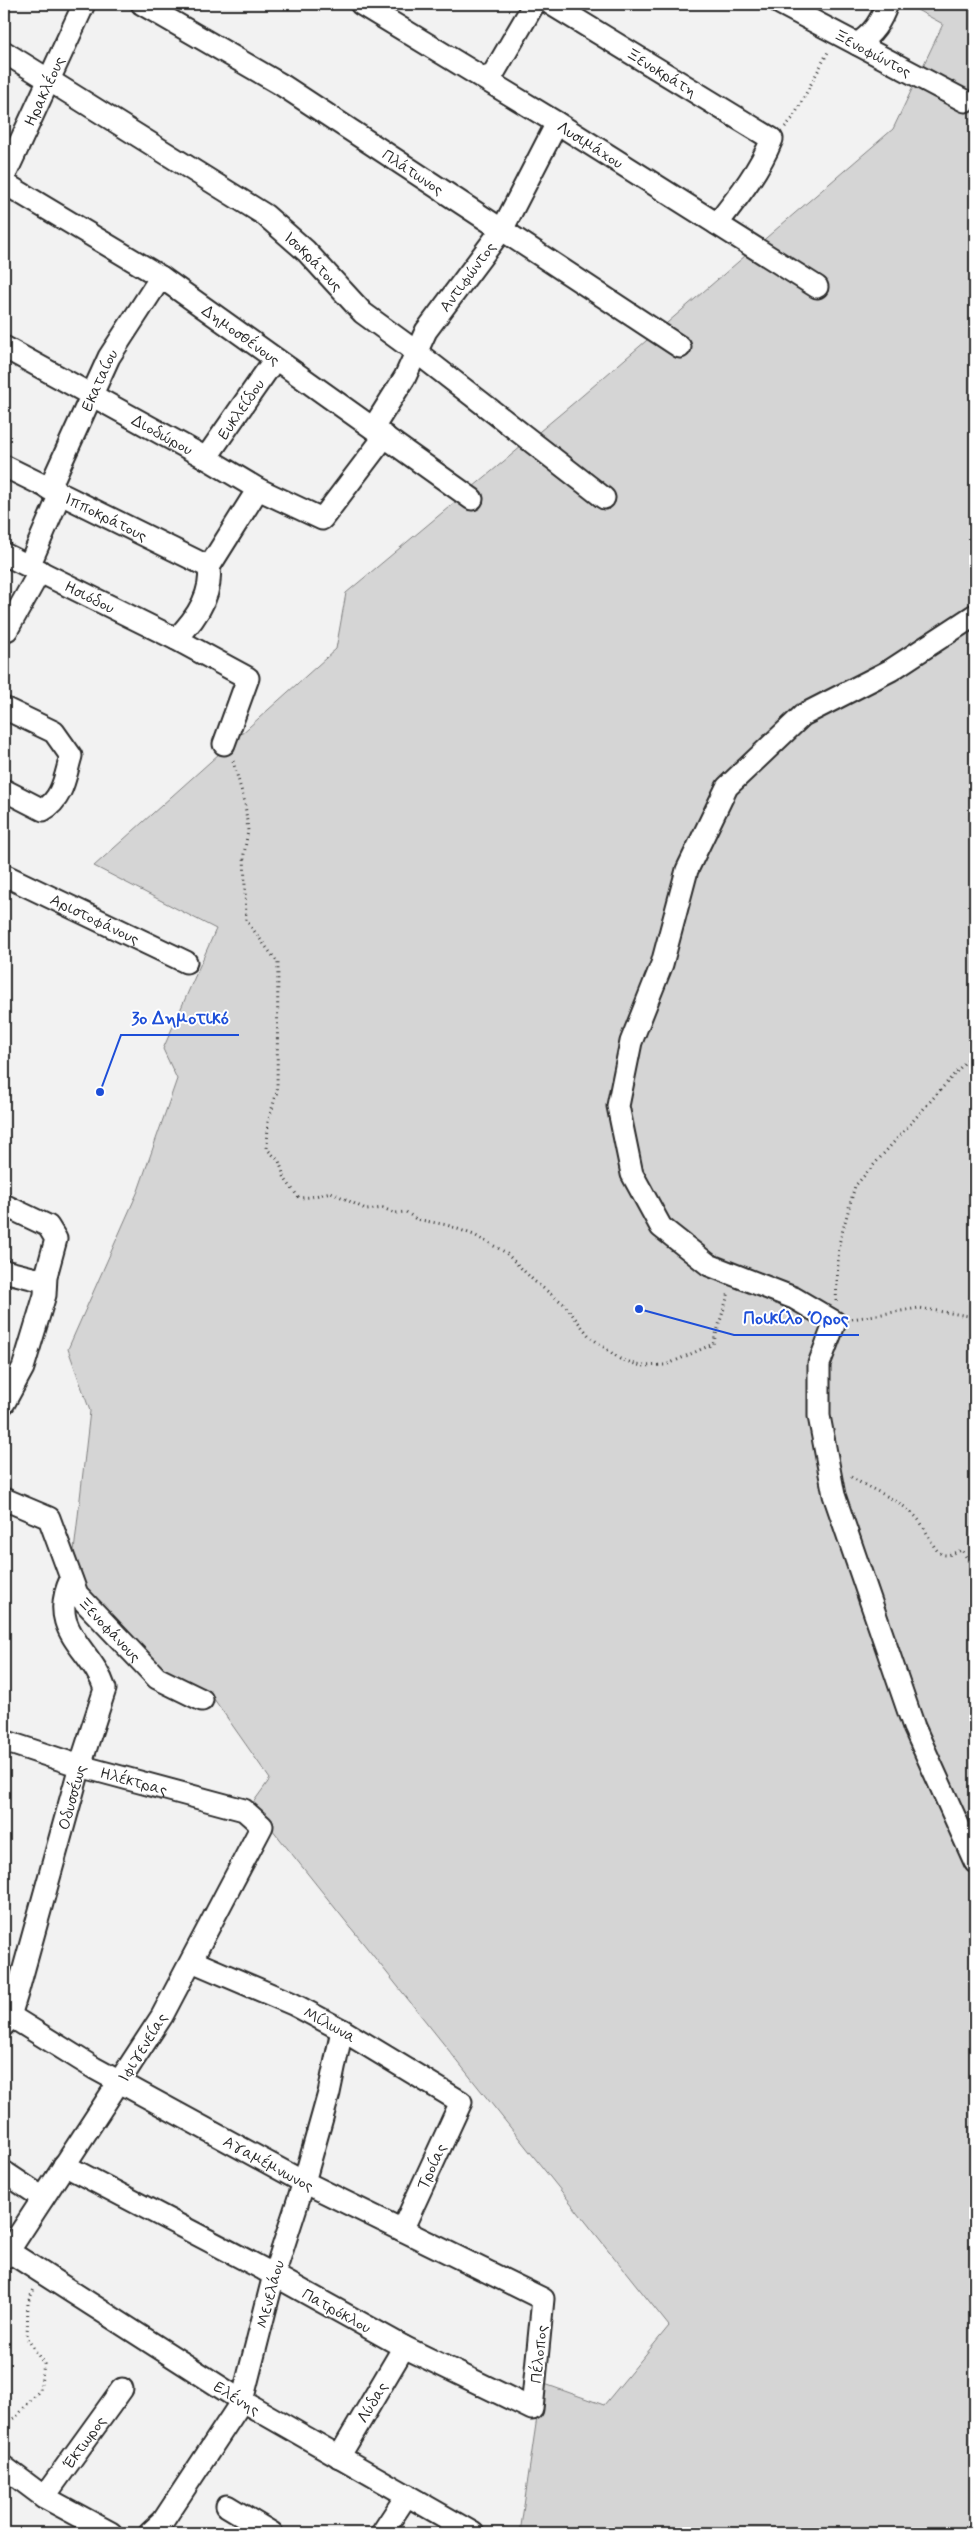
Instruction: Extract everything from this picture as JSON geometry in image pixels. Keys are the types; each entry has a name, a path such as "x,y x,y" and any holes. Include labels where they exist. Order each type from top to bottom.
{"street":[{"name":"Ηρακλέους","path":"4,177 11,143 48,77 84,4"},
{"name":"Πλάτωνος","path":"142,4 282,85 503,228 680,347"},
{"name":"Λυσιμάχου","path":"361,4 557,123 817,288"},
{"path":"489,82 534,4"},
{"name":"Ξενοκράτη","path":"551,4 772,139"},
{"name":"Ξενοφώντος","path":"781,4 965,101"},
{"path":"857,44 869,37 882,19 888,4"},
{"name":"Ισοκράτους","path":"4,52 48,77 265,215 306,251 363,313 415,351 604,498"},
{"name":"Αντιφώντος","path":"322,519 379,432 415,351 426,331 503,228 557,123"},
{"path":"717,224 749,183 765,156 772,139"},
{"name":"Δημοσθένους","path":"4,184 161,277 472,499"},
{"name":"Εκαταίου","path":"7,630 34,569 54,491 109,357 161,277"},
{"name":"Διοδώρου","path":"4,347 206,458 258,489 322,519"},
{"name":"Ευκλείδου","path":"206,458 275,359"},
{"name":"Ιπποκράτους","path":"4,466 209,567"},
{"path":"176,639 194,622 206,596 211,578 209,567 258,489"},
{"name":"Ησιόδου","path":"4,554 176,639 248,678 224,744"},
{"path":"975,615 891,670 803,715 727,787 687,870 662,964 631,1042 618,1106 632,1174 661,1227 709,1265 794,1298 835,1322 819,1364 819,1416 834,1495 914,1727 975,1862"},
{"path":"4,708 54,732 71,756 60,793 53,805 43,810 4,790"},
{"name":"Αριστοφάνους","path":"4,875 186,962"},
{"path":"4,1206 48,1226 56,1239 46,1276 45,1295 24,1368 4,1403"},
{"path":"4,1271 36,1279 46,1276"},
{"name":"Ξενοφάνους","path":"4,1499 48,1518 77,1594 157,1678 202,1700"},
{"name":"Οδυσσέως","path":"6,2018 80,1766 105,1689 101,1678 68,1630 64,1607 66,1590 71,1579"},
{"name":"Ηλέκτρας","path":"4,1741 80,1766 244,1810 262,1826"},
{"name":"Ιφιγενείας","path":"6,2254 162,2016 262,1826"},
{"name":"Μίλωνα","path":"192,1961 293,2004 342,2030 461,2102"},
{"name":"Αγαμέμνωνος","path":"6,2018 304,2182 543,2299"},
{"name":"Μενελάου","path":"150,2533 163,2521 242,2401 274,2275 304,2182 329,2093 342,2030"},
{"name":"Τροίας","path":"402,2230 461,2102"},
{"name":"Πατρόκλου","path":"64,2165 274,2275 404,2346 532,2409"},
{"path":"4,2172 43,2198"},
{"name":"Ελένης","path":"6,2254 48,2275 242,2401 473,2533"},
{"name":"Πέλοπος","path":"532,2409 543,2299"},
{"name":"Λύδας","path":"339,2457 404,2346"},
{"name":"Έκτωρος","path":"44,2497 122,2389"},
{"path":"4,2467 44,2497 111,2533"},
{"path":"382,2533 407,2496"},
{"path":"228,2506 272,2533"}],"path":[{"path":"772,139 793,118 838,34"},
{"path":"224,744 234,763 245,803 248,831 244,854 246,920 278,963 277,1092 268,1122 267,1149 280,1161 285,1179 300,1198 331,1192 367,1210 383,1208 395,1213 406,1212 416,1219 447,1225 474,1235 504,1252 534,1281 564,1304 590,1338 620,1359 641,1366 666,1365 713,1344 736,1275"},
{"path":"975,1051 855,1186 839,1244 835,1322 919,1308 975,1317"},
{"path":"829,1469 839,1470 913,1514 925,1527 934,1548 941,1554 948,1555 962,1550 975,1572"},
{"path":"4,2423 16,2417 40,2390 44,2364 27,2338 28,2302 39,2279 48,2275"}],"shaded area":[{"path":"906,4 975,4 975,2533 520,2533 542,2383 604,2405 669,2326 252,1804 270,1779 207,1689 165,1675 81,1591 72,1569 90,1411 68,1349 138,1191 177,1079 163,1049 216,929 94,866 336,649 346,593 576,401 893,129 943,24"}],"place":[{"name":"3ο Δημοτικό","path":"100,1092"},
{"name":"Ποικίλο Όρος","path":"639,1309"}]}
